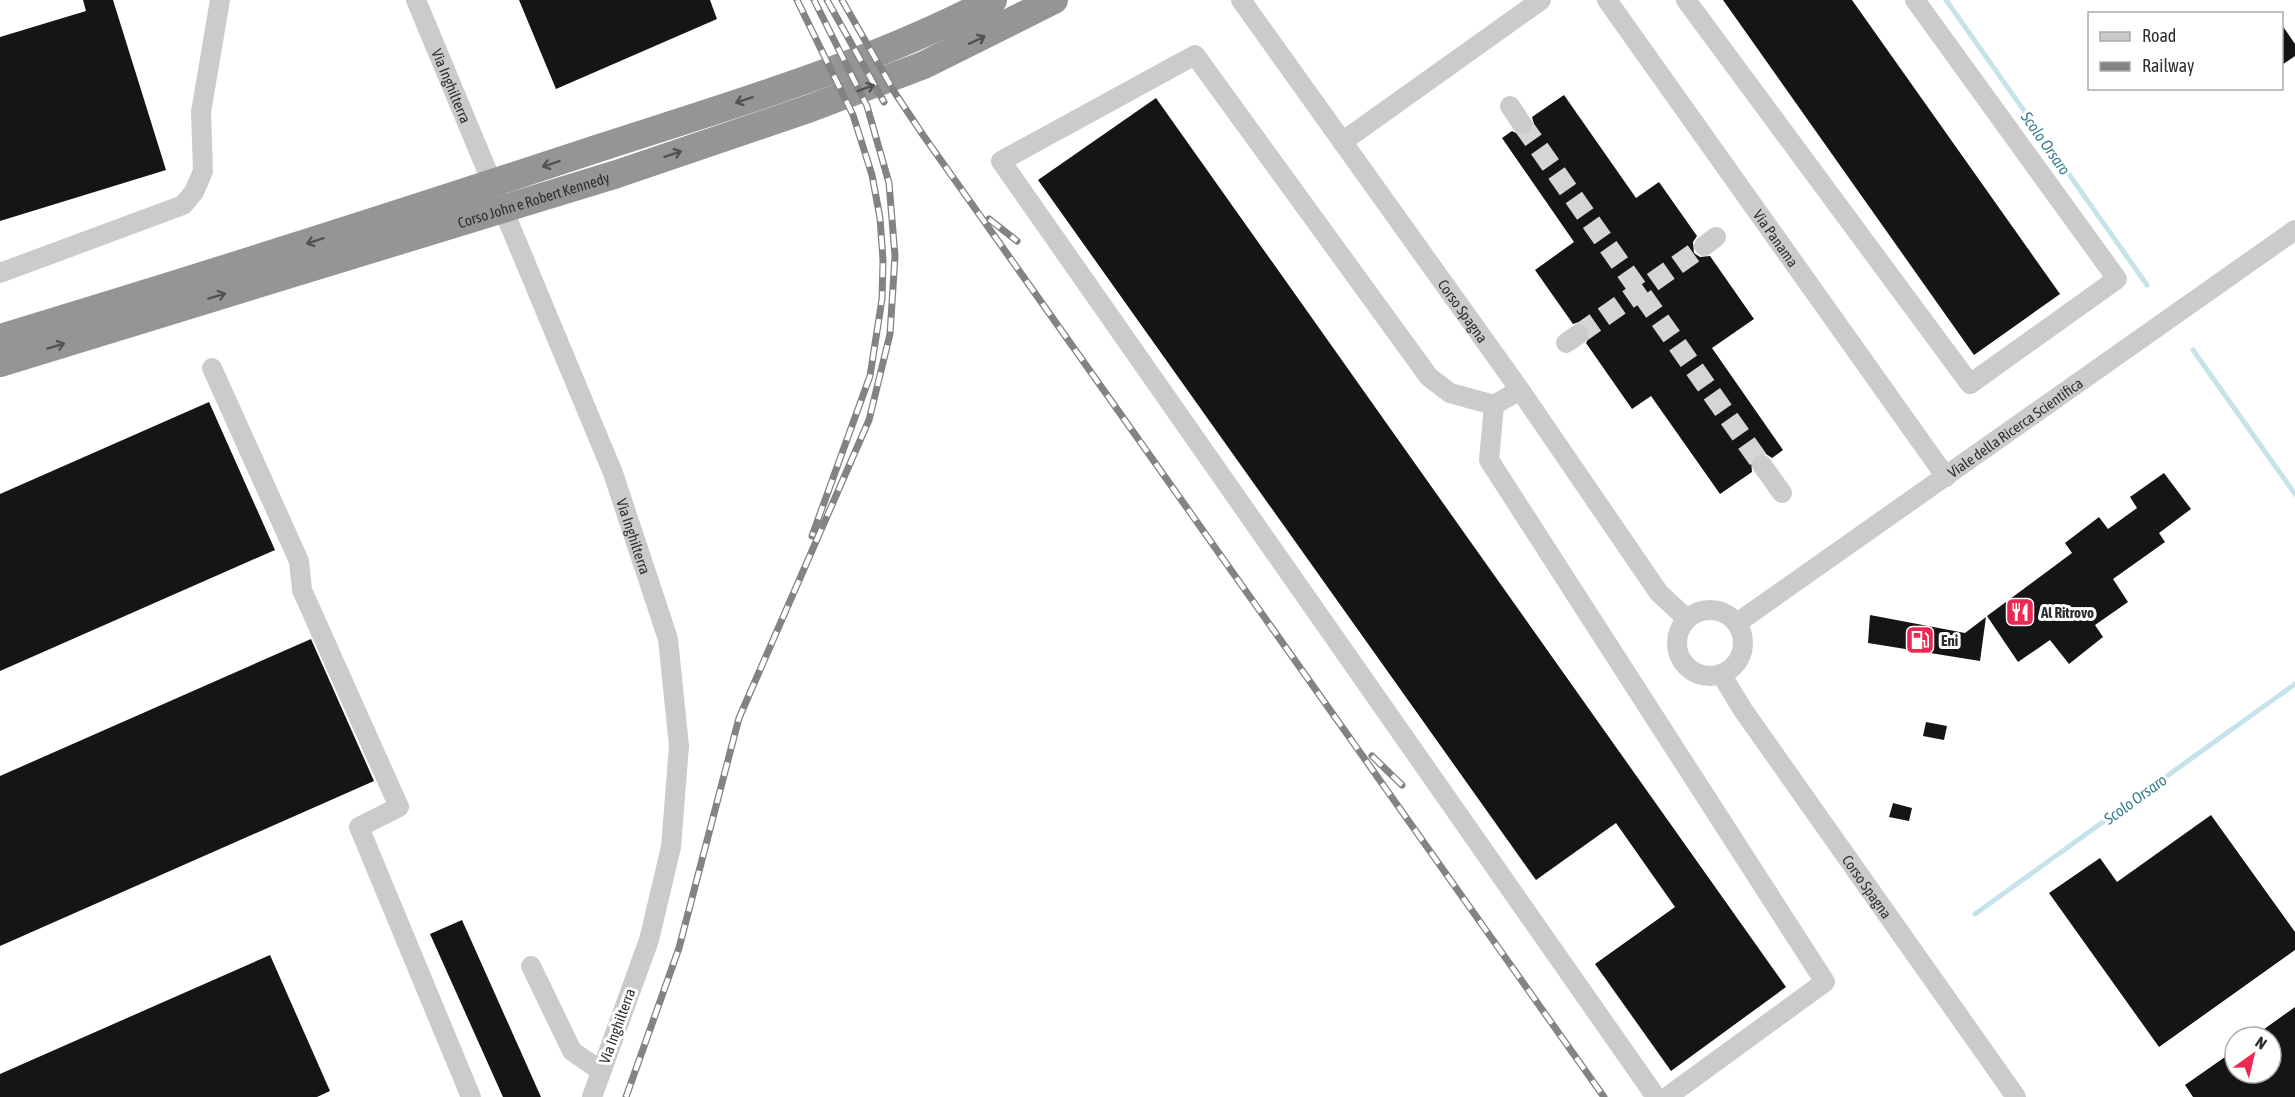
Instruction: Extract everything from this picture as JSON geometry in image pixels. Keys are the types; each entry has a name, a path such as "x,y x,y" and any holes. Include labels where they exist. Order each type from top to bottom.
{"highway":[{"name":"Corso John e Robert Kennedy","path":"0,363 380,233 606,146 800,81 904,43 993,0"},
{"name":"Corso John e Robert Kennedy","path":"0,338 380,233 617,174 811,108 924,65 1053,0"}],"street":[{"path":"0,273 183,205 194,192 203,171 201,112 220,0"},
{"name":"Via Inghilterra","path":"416,0 613,473 668,639 679,746 671,847 649,940 592,1097"},
{"name":"Corso Spagna","path":"1241,0 1520,390 1659,593 1686,620"},
{"path":"1342,142 1541,0"},
{"name":"Via Panama","path":"1607,0 1946,477"},
{"path":"1686,0 1970,384 2117,279 1915,0"},
{"path":"1520,390 1494,405 1450,393 1429,377 1194,55 1001,161 1656,1097"},
{"path":"1510,106 1522,124"},
{"name":"Viale della Ricerca Scientifica","path":"1737,623 2295,230"},
{"path":"212,368 299,561 302,590 399,807 359,827 471,1097"},
{"path":"1494,405 1489,460 1825,982 1667,1097"},
{"path":"1762,465 1782,493"},
{"path":"1706,609 1717,610 1737,623 1743,639 1743,650 1731,669 1721,674 1701,675 1684,664 1677,646 1677,635 1686,620 1706,609"},
{"name":"Corso Spagna","path":"1721,674 1743,710 2016,1097"},
{"path":"531,966 572,1051 601,1071"}],"building":[{"path":"83,0 113,0 166,170 0,221 0,37 86,11"},
{"path":"519,0 710,0 717,19 556,89"},
{"path":"1723,0 1852,0 2060,294 1974,355"},
{"path":"2283,26 2295,44 2295,56 2283,64"},
{"path":"1564,95 1636,198 1659,182 1697,236 1693,242 1694,253 1700,257 1710,256 1754,319 1712,348 1783,450 1772,458 1766,454 1756,455 1751,461 1752,472 1720,494 1651,396 1632,409 1586,343 1591,334 1588,327 1579,322 1573,324 1535,270 1574,242 1502,138 1512,131 1522,136 1529,134 1534,124 1532,117"},
{"path":"1156,98 1786,987 1671,1071 1595,964 1675,907 1616,823 1536,880 1038,180"},
{"path":"209,402 275,550 0,671 0,494"},
{"path":"2164,473 2191,509 2159,533 2165,542 2113,579 2128,602 2095,625 2103,637 2069,664 2050,640 2018,662 1987,616 2072,553 2065,543 2099,517 2108,529 2137,508 2130,497"},
{"path":"1870,615 1965,633 1986,617 1980,661 1868,643"},
{"path":"311,639 374,781 0,946 0,776"},
{"path":"1926,722 1947,726 1944,740 1923,736"},
{"path":"1893,803 1912,808 1909,821 1889,817"},
{"path":"2211,815 2295,932 2295,950 2159,1047 2049,893 2100,858 2117,882"},
{"path":"462,920 541,1097 503,1097 430,934"},
{"path":"270,955 330,1091 317,1097 0,1097 0,1074"},
{"path":"2295,1007 2295,1097 2193,1097 2185,1085 2223,1058 2223,1085 2283,1085 2283,1025 2270,1025"}],"waterway":[{"name":"Scolo Orsaro","path":"1946,0 2147,285"},
{"name":"Scolo Orsaro","path":"2193,350 2295,494"},
{"name":"Scolo Orsaro","path":"1975,914 2295,684"}],"tunnel":[{"path":"1522,124 1762,465"},
{"path":"1579,334 1704,246"}],"railway":[{"path":"797,0 853,115 872,175 880,218 883,260 882,299 870,376 812,536"},
{"path":"626,1097 679,948 739,718 869,420 890,334 895,256 889,183 867,106 814,0"},
{"path":"827,0 884,102"},
{"path":"842,0 895,93 923,135 1604,1097"},
{"path":"989,219 1017,241"},
{"path":"1372,756 1402,785"}],"place":[{"name":"Al Ritrovo","path":"2020,612"},
{"name":"Eni","path":"1920,640"}]}
